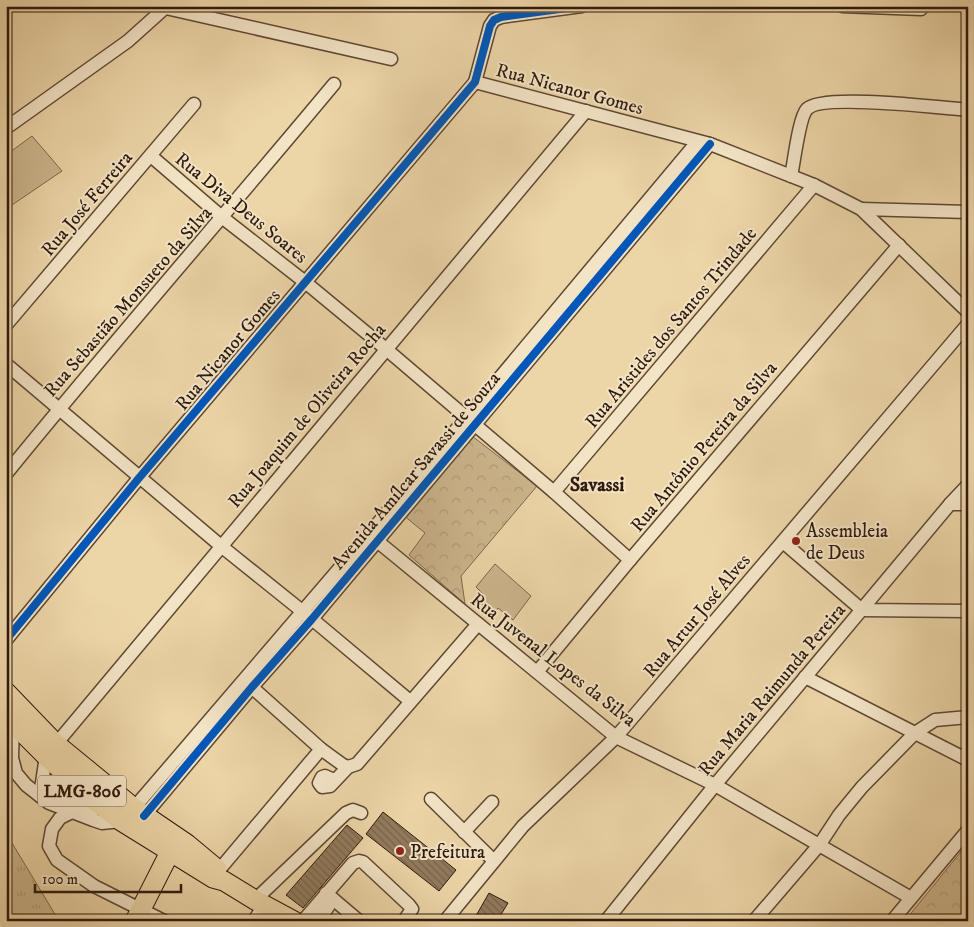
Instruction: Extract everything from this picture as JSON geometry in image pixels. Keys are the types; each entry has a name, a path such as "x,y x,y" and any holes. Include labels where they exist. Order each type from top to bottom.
{"highway":[{"name":"LMG-806","path":"6,692 83,792 103,808 133,815 187,844 219,877 258,909 294,921"},
{"name":"LMG-806","path":"10,719 133,815 170,852 219,877"},
{"path":"138,915 170,852"}],"street":[{"path":"475,82 490,26 494,20 501,17 582,6"},
{"path":"842,6 921,9"},
{"path":"6,128 128,41 163,7 391,59"},
{"name":"Rua Nicanor Gomes","path":"6,640 139,478 475,82 703,143 814,185 861,209 968,312"},
{"name":"Rua Sebastião Monsueto da Silva","path":"6,474 334,84"},
{"path":"791,176 802,120 807,109 817,104 868,102 968,110"},
{"name":"Rua José Ferreira","path":"6,325 194,104"},
{"name":"Rua Joaquim de Oliveira Rocha","path":"51,750 586,112"},
{"name":"Avenida Amílcar Savassi de Souza","path":"133,815 307,615 703,143"},
{"name":"Rua Diva Deus Soares","path":"150,156 223,218 386,349 554,492 630,560"},
{"name":"Rua Aristides dos Santos Trindade","path":"554,492 814,185"},
{"path":"861,209 968,212"},
{"name":"Rua Antônio Pereira da Silva","path":"538,672 630,560 898,245"},
{"name":"Rua Artur José Alves","path":"445,921 523,826 616,737 968,324"},
{"path":"6,364 139,478 410,701"},
{"name":"Rua Maria Raimunda Pereira","path":"606,921 715,785 950,504 968,485"},
{"path":"950,504 968,504"},
{"name":"Rua Juvenal Lopes da Silva","path":"373,537 616,737 715,785 911,898"},
{"path":"783,542 862,610 968,611"},
{"path":"334,780 348,767 357,764 478,624"},
{"path":"805,677 968,760"},
{"path":"248,684 321,749 348,767"},
{"path":"754,921 820,844 838,815 862,787 915,733 935,720 968,716"},
{"path":"10,719 12,758 16,773 26,785 40,796 50,803 102,823 133,815"},
{"path":"219,877 321,749"},
{"path":"40,796 51,750"},
{"path":"431,800 494,861"},
{"path":"464,832 492,802"},
{"path":"103,808 72,812 60,818 52,829 49,846 57,860 138,915 164,921"},
{"path":"258,909 346,813 352,810 361,813"},
{"path":"896,920 911,898 968,830"},
{"path":"319,921 330,896 353,863 358,860 363,862 409,904 412,909 404,921"},
{"path":"303,921 330,896"},
{"path":"330,896 359,921"}],"green space":[{"path":"32,136 62,171 9,207 6,205 6,155"},
{"path":"472,436 537,486 461,576 465,604 409,555 425,533 403,515"},
{"path":"495,564 531,596 513,620 498,608 494,614 478,601 483,594 476,587"},
{"path":"6,837 12,843 59,921 6,921"},
{"path":"968,843 968,921 914,921 908,917"}],"building":[{"path":"383,812 456,870 439,891 366,834"},
{"path":"347,825 363,838 303,908 286,895"},
{"path":"489,893 508,903 497,921 473,921"}],"cycle path":[{"path":"6,640 139,478 475,82 490,26 494,20 501,17 582,6"},
{"path":"144,816 252,687 312,619 710,144"}],"place":[{"name":"Assembleia de Deus","path":"796,541"},
{"name":"Prefeitura","path":"400,851"}],"district":[{"name":"Savassi","path":"597,484"}]}
